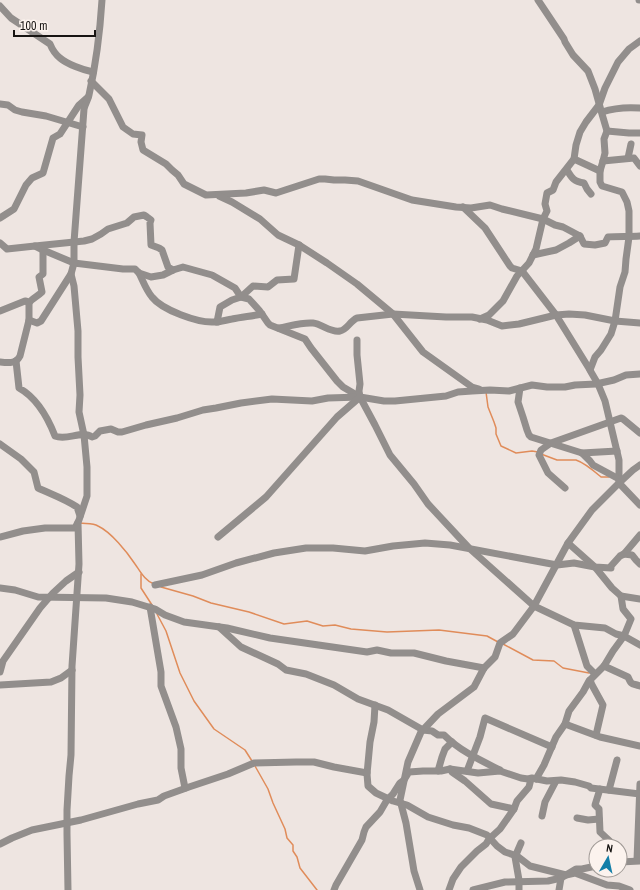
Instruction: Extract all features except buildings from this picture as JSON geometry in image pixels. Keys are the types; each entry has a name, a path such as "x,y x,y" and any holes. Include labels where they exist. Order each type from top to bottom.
{"street":[{"path":"29,320 37,323 41,320 71,274 74,263 74,242 84,109 93,72 100,26 102,0"},
{"path":"538,0 573,55 588,71 595,89 606,131 604,138 605,153 600,171 600,182 602,186 620,191 627,201 629,211 629,237 625,272 620,287 615,321 611,334 595,357 590,370"},
{"path":"0,6 11,18 50,44 52,50 62,59 84,70 93,72"},
{"path":"480,319 490,315 503,301 533,255 536,249 543,219 547,211 545,204 547,193 553,190 556,182 567,170 574,159 580,132 586,122 600,108 605,88 618,62 629,49 640,41"},
{"path":"91,81 109,98 123,127 133,134 142,135 141,142 143,150 172,170 178,175 184,184 206,195 246,193 264,190 276,193 319,179 358,181 412,200 471,208 488,205 543,219 580,236 584,244 595,245 605,243 608,237 640,236"},
{"path":"0,218 14,209 26,185 32,178 42,173 53,138 60,134 79,105 88,96"},
{"path":"0,104 8,105 15,110 22,112 50,117 83,127"},
{"path":"600,108 609,110 627,107 640,108"},
{"path":"606,131 640,133"},
{"path":"628,158 631,144"},
{"path":"604,161 634,158 640,166"},
{"path":"574,159 600,171"},
{"path":"567,170 576,182 584,183 591,194"},
{"path":"216,195 232,202 260,219 278,235 299,245 327,262 357,284 393,314 423,352 472,387 481,390"},
{"path":"463,207 485,228 510,266 522,271 556,315 598,384 605,400 619,460 619,481"},
{"path":"0,243 3,250 92,239 108,228 127,223 134,217 141,215 147,216 151,220 151,245 162,250 168,267 173,270"},
{"path":"533,255 556,250 580,236"},
{"path":"217,322 220,307 241,297 253,286 268,287 277,280 294,280 299,245"},
{"path":"35,246 74,263 135,269 139,273 152,297 159,304 185,317 217,322 262,314"},
{"path":"43,250 44,274 39,277 42,292 29,301 29,320 21,353 16,362 19,388 32,397 49,421 55,436 58,437 71,437 88,434 94,436 100,431 111,429 122,432 177,418 201,410 272,399 312,401 328,398 360,397 384,401 395,401 446,396 458,392 481,390 509,391 532,385 567,387 575,385 598,384 626,375 640,374"},
{"path":"139,273 151,277 163,275 183,267 212,275 235,288 241,297 249,300 256,306 268,323 305,339 336,381 360,397"},
{"path":"0,537 23,531 45,528 76,528 87,496 87,467 84,435 79,412 80,394 78,331 74,286 71,274"},
{"path":"0,311 25,300 29,303"},
{"path":"279,328 312,323 338,332 344,329 356,318 393,314 472,317 504,326 556,315 569,314 640,323"},
{"path":"357,340 360,397 390,455 428,504 469,548 534,606 574,625 605,628 640,645"},
{"path":"0,362 16,362"},
{"path":"520,388 518,402 526,430 532,437 582,453 616,451"},
{"path":"218,537 266,497 338,417 360,397"},
{"path":"565,488 548,473 539,455 541,450 550,443 622,418 640,433"},
{"path":"0,444 21,459 34,472 38,488 68,501 77,507 79,520 79,572 72,670 71,755 68,776 68,890"},
{"path":"582,453 593,465 619,481 640,505"},
{"path":"420,890 414,871 406,823 400,800 408,762 414,747 423,730 438,714 474,687 484,668 496,657 500,643 513,634 534,606 568,543 592,510 619,481 640,465"},
{"path":"155,584 202,574 274,553 306,548 333,548 365,551 392,546 425,543 469,548 557,564 574,563 611,568 611,566 620,556 624,554 640,535"},
{"path":"568,543 595,567 612,588 621,596 640,599"},
{"path":"624,554 632,555 640,564"},
{"path":"0,672 3,661 40,608 66,581 79,572"},
{"path":"0,588 15,590 38,597 86,597 132,602 150,607 165,615 184,622 227,628 270,638 367,652 377,650 391,653 414,653 484,668"},
{"path":"449,890 453,879 461,867 500,829 514,809 517,801 529,787 565,724 569,711 593,677 604,666 624,636 631,618 623,609 621,596"},
{"path":"150,607 159,660 161,686 176,727 185,788"},
{"path":"574,625 587,666 593,677 593,686 603,705 596,735"},
{"path":"218,627 241,647 278,664 286,670 306,674 334,685 358,699 388,710 423,730 432,731 438,735 444,735 473,756 500,770 521,778 556,781 561,780 575,782 591,788 640,794"},
{"path":"604,666 628,677 632,684 640,686"},
{"path":"0,685 51,682 61,678 72,670"},
{"path":"375,705 367,773 368,786 376,793 428,817 453,825 469,828 487,835 505,852 516,856 530,866 564,877"},
{"path":"467,771 486,718 552,747"},
{"path":"565,724 596,735 640,746"},
{"path":"438,771 445,749 452,742"},
{"path":"609,790 617,760"},
{"path":"0,844 32,830 81,820 158,800 164,796 228,774 254,763 314,762 367,773"},
{"path":"334,890 362,840 366,827 380,812 388,798 404,780 408,772 450,769 478,773 500,770"},
{"path":"450,769 452,772 465,780 491,804 514,809"},
{"path":"542,816 545,802 556,781"},
{"path":"628,861 639,860 640,784"},
{"path":"600,789 595,805 599,809 600,832 606,838"},
{"path":"577,818 588,820 599,819"},
{"path":"519,890 516,856 521,843"},
{"path":"559,890 564,877 576,869 588,867"},
{"path":"473,890 505,882 548,881 575,874 607,888 619,886 630,890"}],"waterway":[{"path":"486,392 488,407 501,446 516,453 532,451 538,452"},
{"path":"541,454 557,460 579,461 601,477 609,477"},
{"path":"80,523 96,525 113,537 132,559 145,578 154,584"},
{"path":"141,574 141,588 152,605"},
{"path":"161,587 211,603 249,612 284,624 307,621 323,626 335,625 351,629 387,632 439,630 487,636 498,642"},
{"path":"157,614 166,631 180,673 194,701 214,729 245,750 252,761"},
{"path":"503,644 533,660 554,661 563,668 589,673"},
{"path":"255,766 268,789 285,829 287,838 293,845 293,851 297,857 300,868 317,890"}]}
